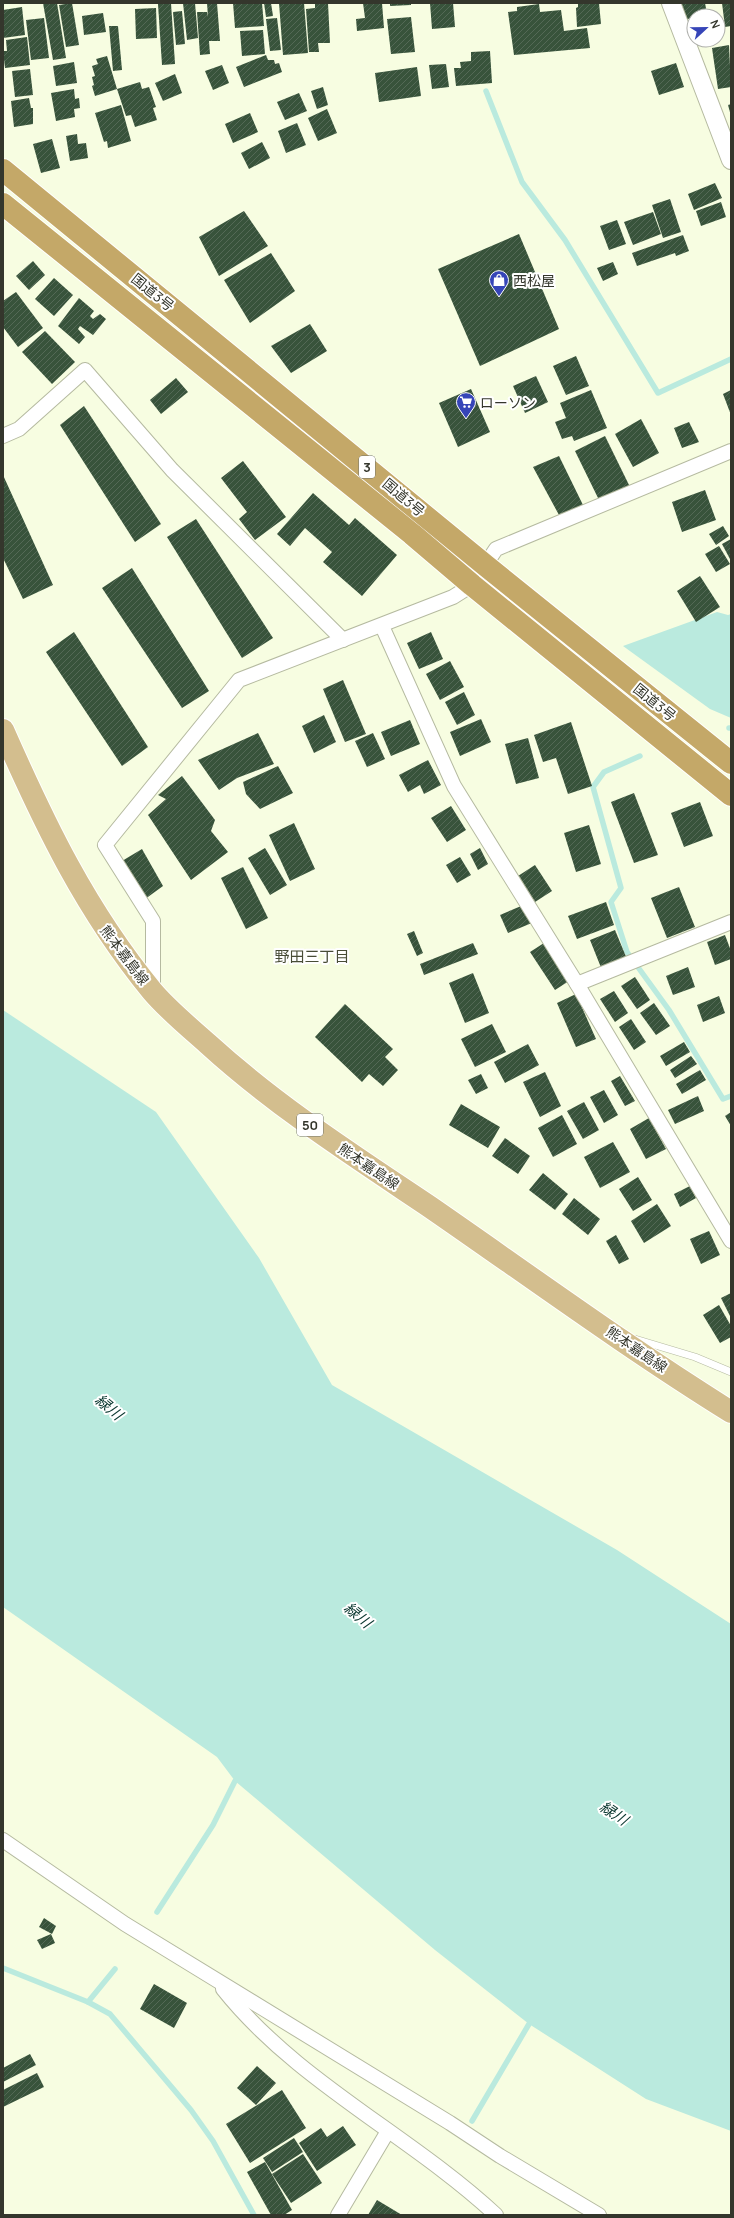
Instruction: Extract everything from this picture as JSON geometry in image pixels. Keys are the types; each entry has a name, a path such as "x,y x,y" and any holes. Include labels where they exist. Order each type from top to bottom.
{"highway":[{"name":"国道3号","path":"3,170 485,565 731,763"},
{"name":"国道3号","path":"3,204 412,534 472,585 731,795"}],"main road":[{"name":"熊本嘉島線","path":"3,730 31,793 69,871 100,922 153,992 231,1065 311,1126 731,1412"}],"street":[{"path":"671,3 731,160"},
{"path":"3,436 19,429 85,370 172,470 343,640"},
{"path":"153,992 153,921 105,845 239,680 382,626 453,597 472,585 496,549 731,451"},
{"path":"382,626 454,786 577,984 731,1241"},
{"path":"577,984 731,922"},
{"path":"3,1840 124,1924 599,2215"},
{"path":"188,1964 220,1985 245,2016 284,2051 496,2215"},
{"path":"338,2215 388,2131"}],"lane":[{"path":"614,1333 695,1357 731,1372"}],"water":[{"path":"717,612 728,615 731,614 731,718 710,709 623,646"},
{"name":"緑川","path":"3,1010 156,1112 259,1258 332,1385 617,1550 731,1624 731,2131 646,2099 529,2024 435,1950 235,1781 217,1757 3,1607"}],"building":[{"path":"43,3 57,3 66,58 53,60"},
{"path":"72,3 79,45 66,47 59,5"},
{"path":"171,3 175,64 162,65 158,4"},
{"path":"183,3 195,3 198,38 187,40"},
{"path":"207,3 217,3 220,41 209,41 210,54 200,55 197,12 207,12 208,17"},
{"path":"233,3 262,3 264,26 235,28"},
{"path":"264,3 271,3 273,16 266,17"},
{"path":"279,3 304,3 308,53 283,55"},
{"path":"315,3 328,3 330,43 318,43 319,52 309,52 306,9 315,8"},
{"path":"363,3 382,3 384,28 357,31 356,19 365,18"},
{"path":"390,3 411,3 411,5 390,6"},
{"path":"430,3 453,3 455,27 432,29"},
{"path":"578,3 599,3 601,24 577,27 576,8 578,7"},
{"path":"681,3 705,3 706,8 686,8 686,19 684,20"},
{"path":"722,3 731,3 731,26 726,27 726,8 723,8"},
{"path":"539,4 540,12 561,10 564,31 587,28 590,48 514,55 508,12 517,11 517,7"},
{"path":"22,7 25,35 3,38 3,10"},
{"path":"156,8 157,38 136,39 135,9"},
{"path":"182,11 185,44 176,45 173,12"},
{"path":"103,13 106,32 84,35 82,16"},
{"path":"411,17 415,52 391,54 387,19"},
{"path":"44,18 49,58 31,60 26,20"},
{"path":"277,18 281,50 270,51 266,19"},
{"path":"109,26 118,26 122,70 113,71"},
{"path":"263,30 265,54 242,56 240,31"},
{"path":"27,37 30,65 5,68 3,51 7,51 6,40"},
{"path":"729,45 731,87 718,89 712,48 726,48 726,46"},
{"path":"490,51 492,83 456,86 454,68 461,68 460,62 471,61 471,52"},
{"path":"266,55 268,60 274,60 275,64 279,63 282,72 244,87 236,67"},
{"path":"107,56 117,89 95,96 92,86 94,85 92,77 95,76 92,66 98,64 96,59"},
{"path":"74,62 77,83 56,86 53,66"},
{"path":"676,63 684,87 659,95 651,71"},
{"path":"446,64 449,87 432,89 429,65"},
{"path":"222,65 229,83 213,90 205,71"},
{"path":"417,67 421,96 379,102 375,73"},
{"path":"30,69 33,95 15,97 12,71"},
{"path":"175,74 182,93 163,101 155,83"},
{"path":"140,82 142,89 149,87 156,107 153,108 157,120 135,127 131,115 126,116 117,89"},
{"path":"323,87 328,105 317,109 311,91"},
{"path":"74,89 75,99 79,98 80,108 74,109 75,117 56,121 51,93"},
{"path":"299,93 307,111 285,120 277,102"},
{"path":"29,98 31,108 33,108 33,124 14,127 11,101"},
{"path":"731,104 731,116 728,105"},
{"path":"121,105 131,141 108,148 107,141 104,142 95,113"},
{"path":"327,109 337,133 318,141 308,118"},
{"path":"250,113 258,132 233,143 225,124"},
{"path":"297,123 306,145 286,153 278,131"},
{"path":"77,134 78,144 86,143 88,158 70,161 66,136"},
{"path":"52,139 60,168 41,173 33,144"},
{"path":"262,142 270,158 249,169 241,153"},
{"path":"715,183 722,198 694,210 688,194"},
{"path":"670,199 681,232 663,238 652,205"},
{"path":"721,202 726,217 701,226 696,211"},
{"path":"244,211 268,246 219,276 199,237"},
{"path":"653,212 661,234 633,245 624,222"},
{"path":"617,220 626,244 609,250 600,226"},
{"path":"519,234 559,329 480,366 438,269"},
{"path":"683,235 689,251 676,256 675,253 637,266 632,253"},
{"path":"271,253 295,291 250,323 224,280"},
{"path":"33,261 45,275 29,290 16,276"},
{"path":"613,262 618,274 603,281 597,268"},
{"path":"54,278 73,295 54,316 35,299"},
{"path":"16,292 43,328 18,347 3,327 3,301"},
{"path":"79,298 94,311 90,316 93,319 100,314 106,319 93,335 80,326 78,329 85,337 79,344 58,326"},
{"path":"310,324 327,351 291,373 271,346"},
{"path":"45,331 75,362 52,384 22,352"},
{"path":"576,356 589,386 566,395 553,366"},
{"path":"536,376 548,402 525,413 513,386"},
{"path":"176,378 188,392 161,414 150,400"},
{"path":"471,389 490,432 458,447 439,403"},
{"path":"591,390 607,428 574,441 572,436 562,439 555,422 566,418 560,403"},
{"path":"731,390 731,415 723,394"},
{"path":"84,406 161,524 135,542 60,425"},
{"path":"641,419 659,453 633,467 615,434"},
{"path":"689,422 699,442 682,448 674,428"},
{"path":"605,436 630,487 600,502 575,451"},
{"path":"559,456 583,505 559,515 533,467"},
{"path":"243,461 286,517 255,540 239,519 247,512 221,478"},
{"path":"3,475 53,585 23,599 3,558"},
{"path":"705,490 716,520 682,532 672,502"},
{"path":"313,493 349,525 355,518 397,555 362,596 323,562 332,552 305,528 290,546 277,534"},
{"path":"196,519 273,638 242,658 167,537"},
{"path":"723,526 729,536 716,545 709,534"},
{"path":"731,539 731,561 722,544"},
{"path":"719,546 730,564 716,572 705,554"},
{"path":"132,568 209,691 182,708 102,588"},
{"path":"700,576 720,607 696,622 677,591"},
{"path":"74,632 148,747 122,766 46,652"},
{"path":"431,632 443,659 419,669 407,643"},
{"path":"450,661 464,687 440,700 426,674"},
{"path":"343,680 366,734 345,742 323,689"},
{"path":"464,692 475,715 457,725 445,702"},
{"path":"324,715 336,742 314,753 302,726"},
{"path":"481,719 491,742 460,756 450,732"},
{"path":"410,720 420,744 391,756 381,732"},
{"path":"571,722 592,786 568,794 556,758 543,762 534,735"},
{"path":"258,733 274,764 237,778 219,790 198,760"},
{"path":"373,733 385,759 367,767 355,741"},
{"path":"528,738 539,778 516,784 505,744"},
{"path":"428,760 441,785 424,794 420,785 408,792 399,775"},
{"path":"278,766 293,793 260,809 246,794 243,782"},
{"path":"182,776 215,820 211,831 228,852 191,880 148,815 166,799 158,795"},
{"path":"634,793 658,855 634,863 611,802"},
{"path":"700,802 713,836 684,847 671,813"},
{"path":"451,806 466,830 447,842 431,818"},
{"path":"294,823 315,869 290,881 269,835"},
{"path":"589,825 601,864 576,872 564,833"},
{"path":"265,848 287,885 270,895 248,858"},
{"path":"480,848 488,864 478,870 470,854"},
{"path":"142,849 163,886 141,902 117,864"},
{"path":"460,857 471,875 457,883 446,865"},
{"path":"535,865 552,891 535,902 518,876"},
{"path":"243,867 268,918 246,929 221,878"},
{"path":"679,887 695,927 667,938 651,898"},
{"path":"606,902 614,925 577,939 568,916"},
{"path":"526,904 534,922 508,933 500,915"},
{"path":"615,930 627,959 602,970 590,940"},
{"path":"414,931 423,953 417,956 407,934"},
{"path":"725,935 731,951 731,959 715,965 707,942"},
{"path":"473,943 478,954 424,975 420,964"},
{"path":"544,943 569,981 555,990 530,952"},
{"path":"688,967 695,987 673,995 666,976"},
{"path":"473,973 489,1013 465,1023 449,983"},
{"path":"635,977 650,1000 637,1009 621,986"},
{"path":"614,991 628,1013 615,1022 600,999"},
{"path":"576,994 596,1039 576,1047 557,1003"},
{"path":"719,996 725,1013 703,1022 697,1005"},
{"path":"654,1003 670,1026 656,1035 640,1013"},
{"path":"345,1004 393,1049 385,1057 398,1070 383,1086 369,1074 362,1082 315,1037"},
{"path":"631,1019 646,1042 634,1050 619,1027"},
{"path":"492,1024 506,1052 475,1067 461,1039"},
{"path":"684,1042 690,1052 666,1066 660,1056"},
{"path":"528,1044 539,1065 505,1083 494,1062"},
{"path":"691,1056 697,1064 675,1078 670,1070"},
{"path":"700,1070 706,1080 682,1094 676,1084"},
{"path":"545,1072 561,1106 540,1117 523,1082"},
{"path":"481,1074 488,1088 476,1094 468,1080"},
{"path":"620,1076 635,1101 625,1106 611,1081"},
{"path":"604,1090 618,1115 604,1123 590,1097"},
{"path":"698,1096 704,1111 675,1124 668,1110"},
{"path":"584,1102 599,1130 583,1139 567,1111"},
{"path":"461,1104 500,1127 488,1148 449,1125"},
{"path":"731,1112 731,1126 725,1116"},
{"path":"562,1115 577,1144 553,1157 538,1128"},
{"path":"649,1118 666,1149 646,1159 630,1129"},
{"path":"505,1138 530,1156 518,1174 492,1156"},
{"path":"613,1142 630,1172 600,1188 584,1157"},
{"path":"543,1173 568,1194 555,1210 529,1190"},
{"path":"638,1177 652,1200 633,1211 619,1189"},
{"path":"690,1186 696,1198 680,1207 674,1194"},
{"path":"574,1198 600,1219 588,1235 562,1214"},
{"path":"657,1204 671,1226 644,1243 631,1221"},
{"path":"709,1231 720,1255 701,1264 690,1239"},
{"path":"616,1235 629,1259 619,1264 606,1241"},
{"path":"731,1293 731,1318 721,1298"},
{"path":"719,1305 731,1326 731,1337 720,1343 703,1315"},
{"path":"44,1918 56,1926 52,1934 39,1927"},
{"path":"51,1934 55,1943 42,1949 37,1940"},
{"path":"154,1984 187,2003 174,2028 140,2009"},
{"path":"30,2054 36,2065 3,2082 3,2068"},
{"path":"257,2066 276,2083 256,2105 237,2088"},
{"path":"37,2073 44,2087 3,2107 3,2090"},
{"path":"282,2090 306,2128 250,2163 226,2124"},
{"path":"343,2126 356,2145 317,2171 299,2143 321,2128 327,2137"},
{"path":"294,2138 303,2152 272,2172 263,2158"},
{"path":"303,2154 322,2183 291,2203 272,2174"},
{"path":"265,2162 292,2210 284,2215 271,2215 247,2172"},
{"path":"377,2200 402,2215 368,2215"}],"waterway":[{"path":"486,91 522,182 565,240 658,393 731,359"},
{"path":"640,756 604,772 593,787 621,888 611,902 627,952 669,1010 723,1099 731,1096"},
{"path":"157,1912 213,1825 235,1781"},
{"path":"3,1968 88,2002 115,1969"},
{"path":"88,2002 110,2014 191,2110 213,2141 254,2215"},
{"path":"472,2121 529,2024"}],"place":[{"name":"西松屋","path":"499,297"},
{"name":"ローソン","path":"466,419"}],"district":[{"name":"野田三丁目","path":"312,956"}]}
